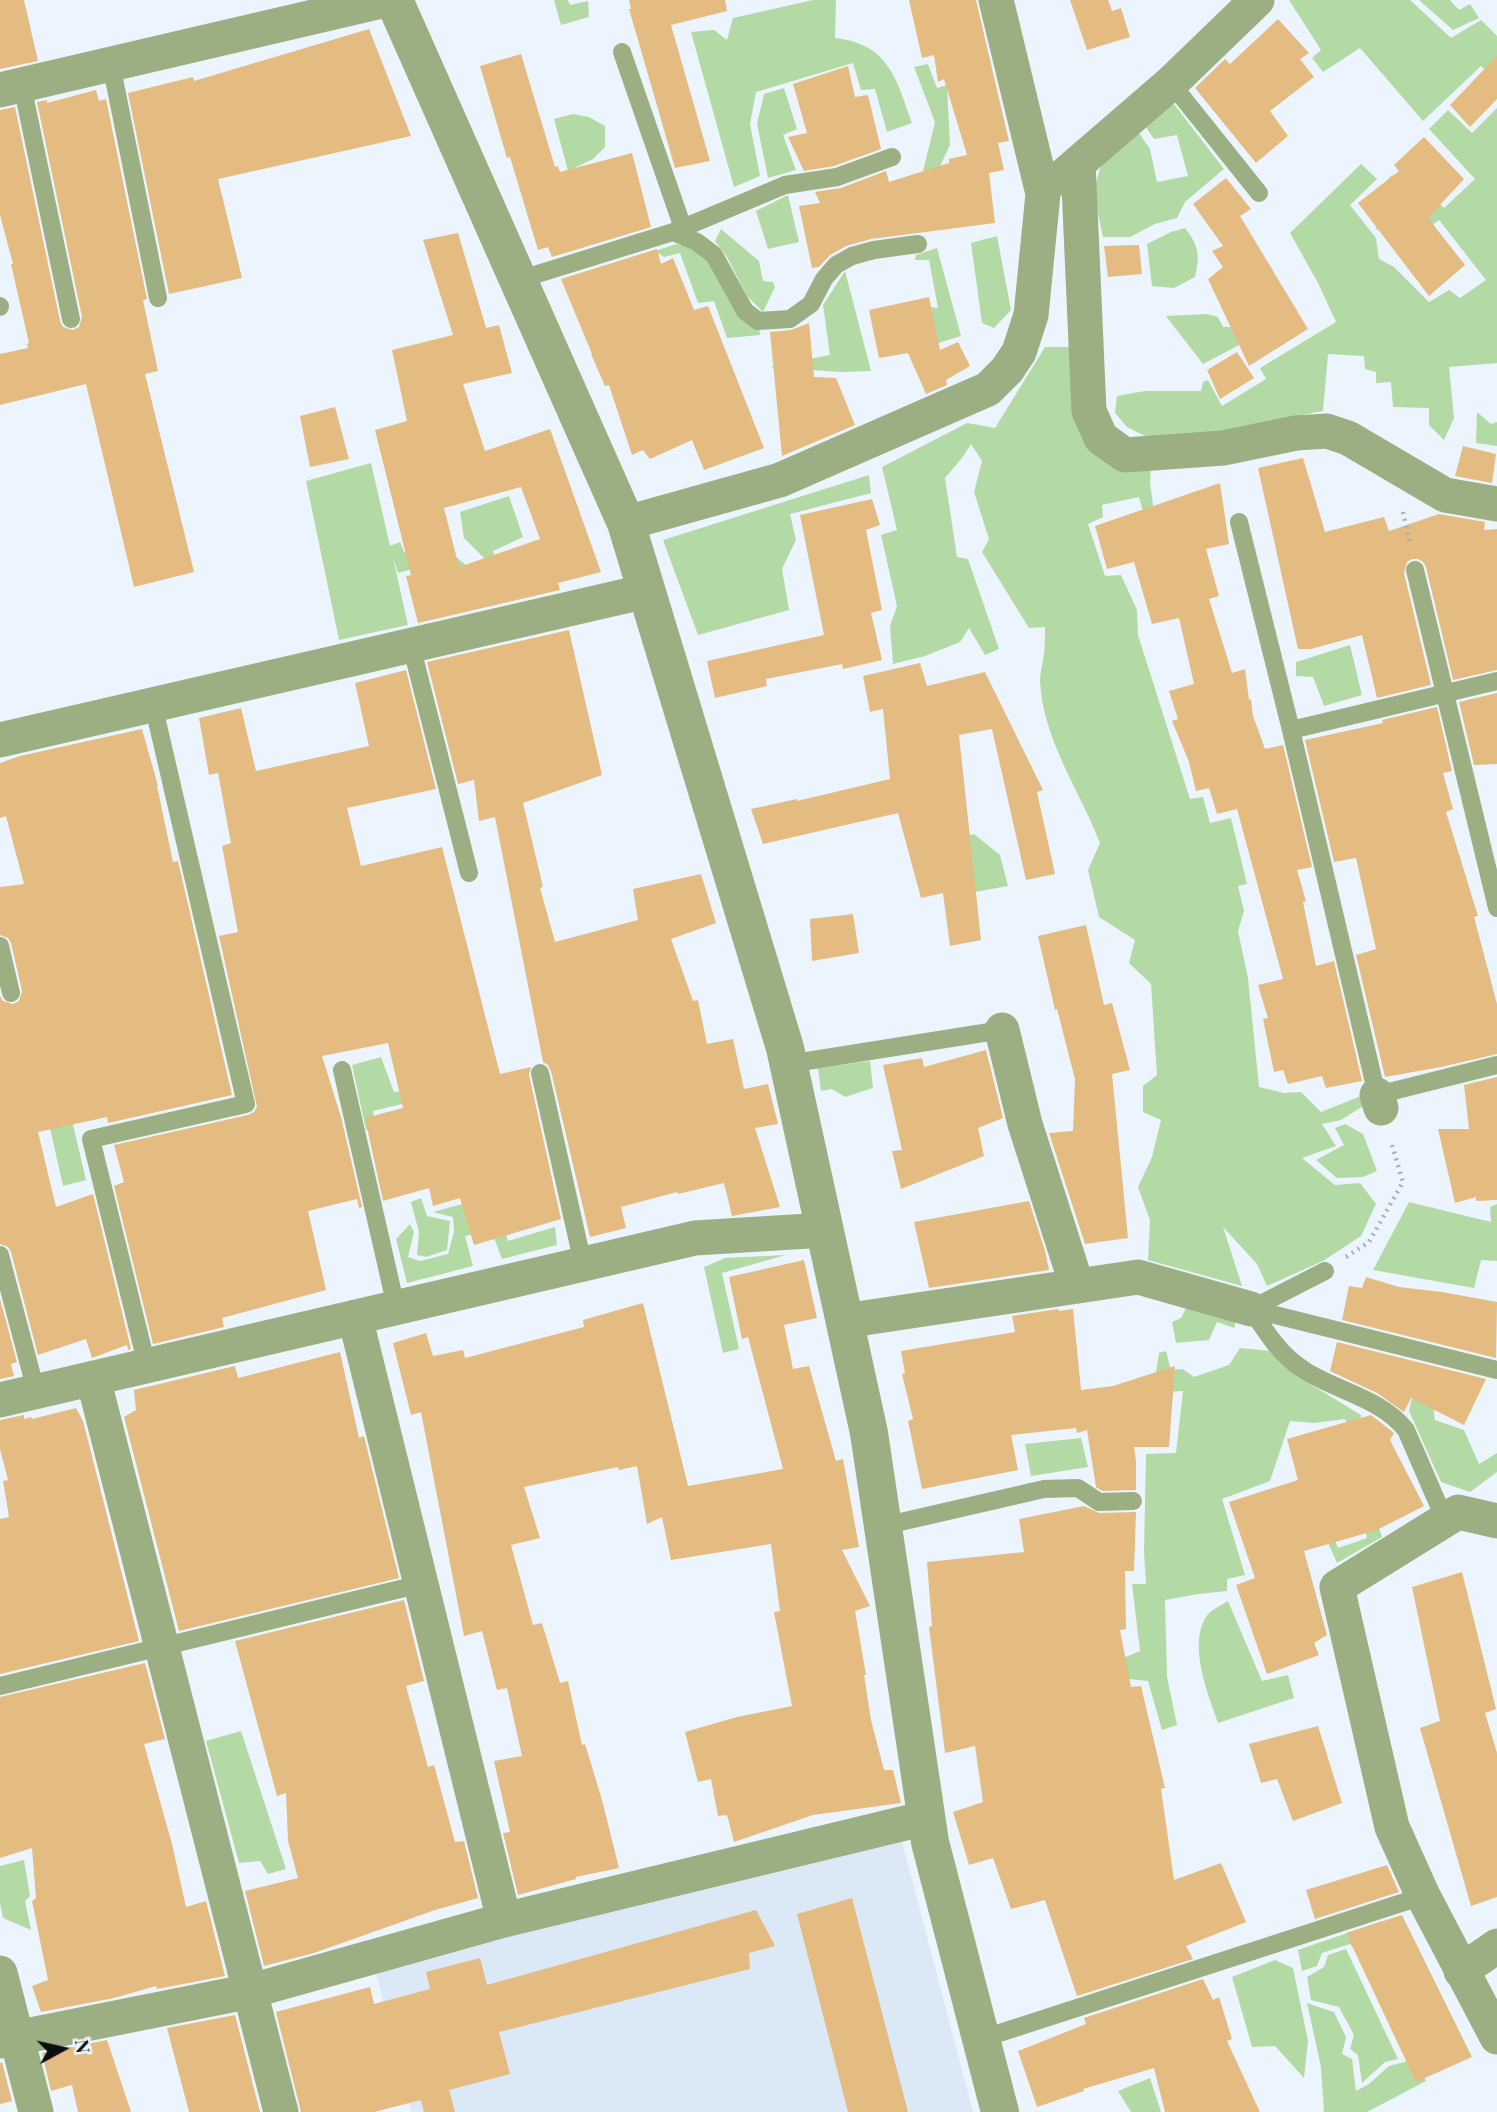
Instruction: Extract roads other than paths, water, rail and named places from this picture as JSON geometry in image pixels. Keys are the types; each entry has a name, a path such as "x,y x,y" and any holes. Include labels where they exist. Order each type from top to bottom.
{"street":[{"path":"11,87 386,0"},
{"path":"394,0 626,523 788,1064 869,1433 930,1842 1000,2112"},
{"path":"626,523 780,480 988,390 1007,370 1019,352 1031,315 1043,194 996,0"},
{"path":"1043,194 1171,83 1257,0"},
{"path":"1078,163 1089,411 1101,438 1125,455 1225,456 1296,433 1327,431 1348,438 1396,478 1445,495 1497,504"},
{"path":"0,740 647,591"},
{"path":"1002,1030 1025,1125 1077,1286"},
{"path":"0,1400 695,1238 825,1230"},
{"path":"844,1321 1138,1277 1251,1309"},
{"path":"355,1317 504,1920"},
{"path":"93,1378 281,2112"},
{"path":"1468,1513 1337,1587 1392,1827 1423,1896 1497,2037"},
{"path":"8,2040 251,1991 504,1920 926,1818"},
{"path":"1461,1970 1497,1946"},
{"path":"0,1973 8,2040 36,2112"}],"lane":[{"path":"622,52 678,230 714,255 745,310 758,321 790,319 811,304 824,279 836,265 852,256 918,244"},
{"path":"111,64 158,298"},
{"path":"1171,83 1259,193"},
{"path":"11,87 71,319"},
{"path":"518,280 678,230 785,185 837,177 892,157"},
{"path":"1239,522 1379,1102 1497,1065"},
{"path":"1415,570 1497,908"},
{"path":"411,645 469,873"},
{"path":"1291,730 1497,681"},
{"path":"147,1366 92,1139 246,1104 153,704"},
{"path":"0,946 11,993"},
{"path":"788,1064 1002,1030"},
{"path":"342,1070 396,1307"},
{"path":"540,1073 583,1264"},
{"path":"0,1255 36,1391"},
{"path":"1251,1309 1325,1271"},
{"path":"1251,1309 1497,1370"},
{"path":"1251,1309 1271,1340 1302,1369 1397,1418 1468,1513"},
{"path":"883,1526 1044,1489 1078,1488 1099,1502 1133,1501"},
{"path":"0,1686 421,1584"},
{"path":"981,2039 1423,1896"}]}
